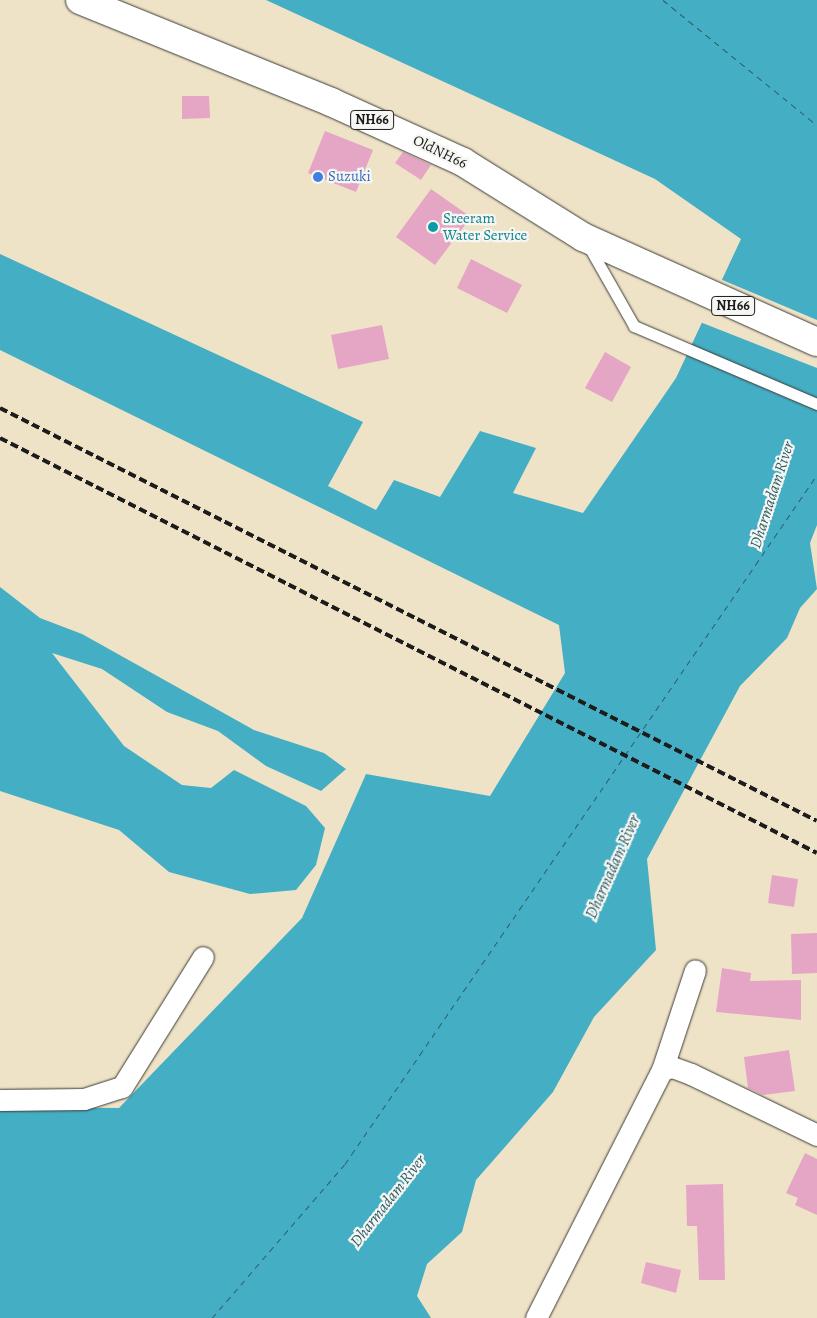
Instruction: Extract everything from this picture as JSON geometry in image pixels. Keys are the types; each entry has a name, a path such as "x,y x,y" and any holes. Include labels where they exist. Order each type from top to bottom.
{"main road":[{"name":"OldNH66","path":"80,0 331,102 463,162 583,236 649,270 817,342"}],"street":[{"path":"0,1100 84,1099 122,1087 203,957"},
{"path":"536,1318 662,1070 695,970"},
{"path":"662,1070 672,1067 691,1074 817,1135"}],"lane":[{"path":"583,236 634,326 817,404"}],"water":[{"name":"Dharmadam River","path":"266,0 817,0 817,525 810,543 817,589 800,608 787,638 740,686 647,859 656,950 594,1017 553,1092 476,1180 462,1232 427,1264 417,1296 431,1318 0,1318 0,1107 119,1108 302,918 366,774 490,796 565,673 559,625 0,350 0,254 363,422 328,486 376,510 394,480 440,497 480,431 536,448 513,493 583,513 676,378 741,239 655,179"},
{"path":"0,587 40,618 82,634 254,730 324,753 346,769 321,791 266,766 218,731 167,712 102,669 52,653 124,746 182,785 211,788 234,770 306,806 325,828 316,865 296,890 250,894 169,872 119,830 0,791"}],"pier":[{"path":"720,279 817,320 817,368 700,322"}],"building":[{"path":"182,96 209,96 210,118 182,119"},
{"path":"325,131 373,150 356,192 308,173"},
{"path":"403,152 431,165 421,180 395,163"},
{"name":"Sreeram Water Service","path":"431,189 471,217 435,265 396,237"},
{"path":"471,259 522,285 507,313 457,288"},
{"path":"382,325 389,359 338,369 331,335"},
{"path":"605,352 631,367 612,402 585,388"},
{"path":"772,875 798,879 794,907 768,903"},
{"path":"817,933 817,973 792,974 791,934"},
{"path":"722,968 751,973 750,981 801,980 801,1020 716,1012"},
{"path":"789,1050 795,1091 763,1095 748,1088 744,1057"},
{"path":"805,1153 817,1159 817,1215 795,1205 798,1198 786,1193"},
{"path":"723,1184 725,1280 699,1280 697,1226 687,1226 686,1185"},
{"path":"646,1262 681,1270 676,1293 641,1283"}],"ferry route":[{"path":"663,0 817,125"},
{"path":"212,1318 345,1164 817,475"}],"railway":[{"path":"0,408 817,821"},
{"path":"0,438 817,853"}],"place":[{"name":"Suzuki","path":"318,177"},
{"name":"Sreeram Water Service","path":"433,227"}]}
